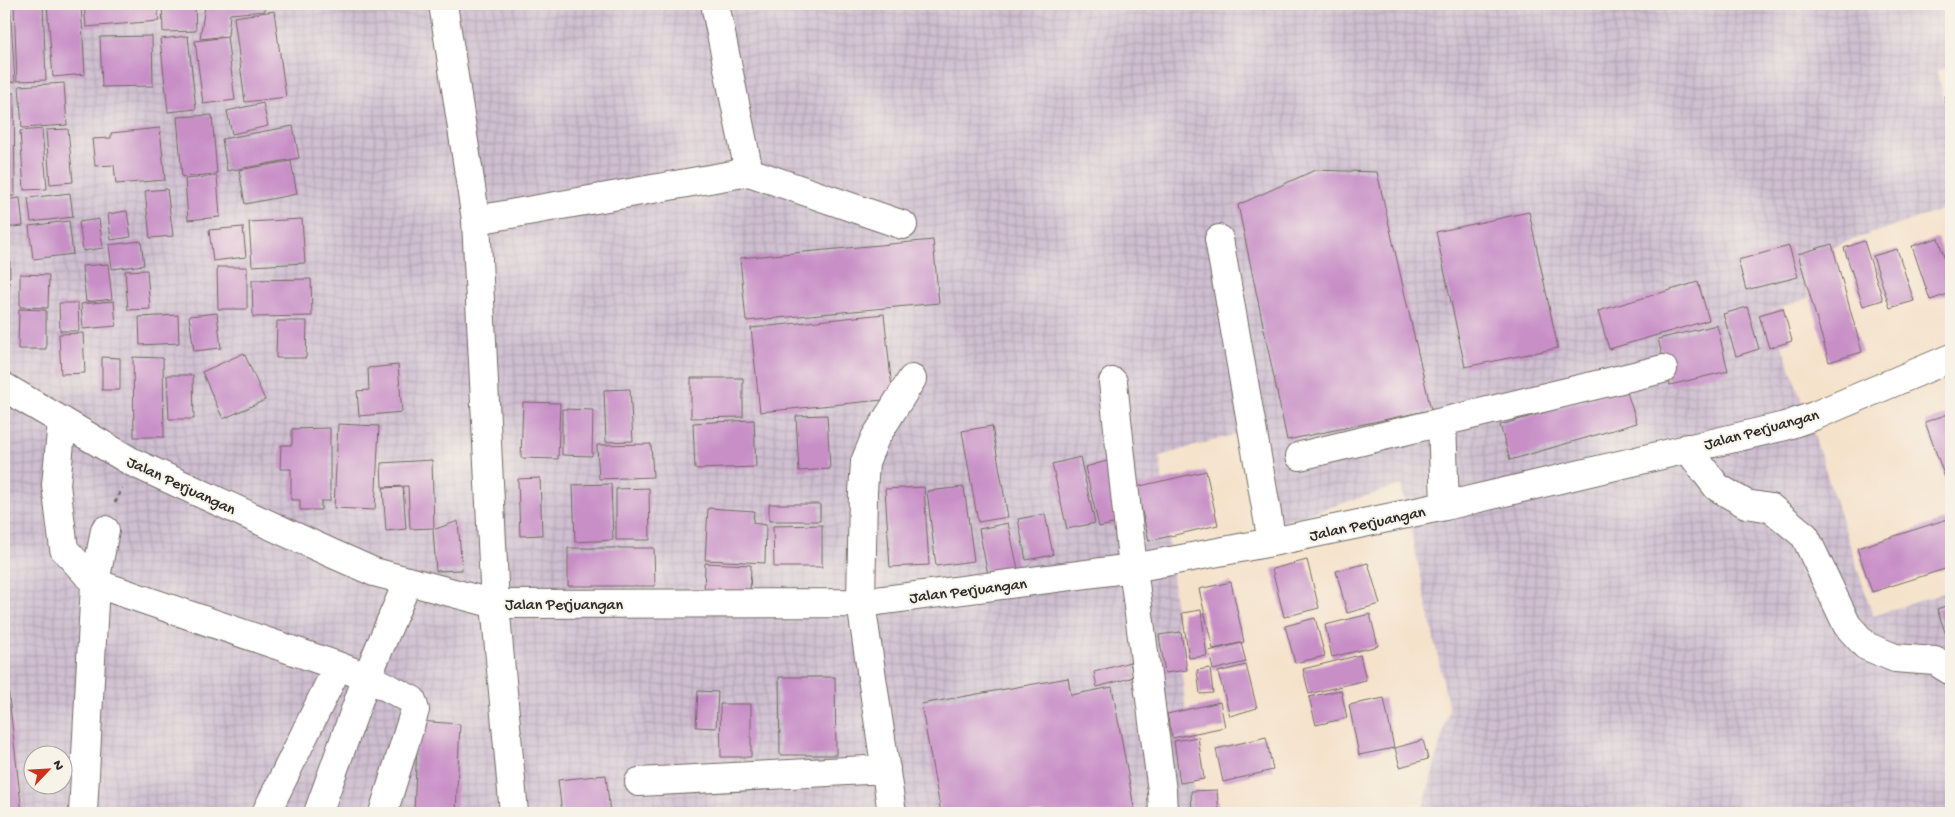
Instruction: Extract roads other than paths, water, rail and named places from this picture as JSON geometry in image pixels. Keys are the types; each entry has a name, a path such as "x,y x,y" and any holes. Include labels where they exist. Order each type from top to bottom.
{"street":[{"path":"443,4 476,220 495,604 514,813"},
{"path":"716,4 749,172"},
{"path":"476,220 749,172 903,225"},
{"path":"1219,239 1272,542"},
{"name":"Jalan Perjuangan","path":"4,387 132,462 331,553 374,572 495,604 861,603 1133,568 1272,542 1414,522 1445,506 1784,426 1814,416 1951,358"},
{"path":"1300,456 1663,369"},
{"path":"892,813 861,603 865,462 876,438 912,379"},
{"path":"1114,382 1133,568 1162,791 1163,813"},
{"path":"62,421 56,486 64,550 95,583 338,666 367,677 412,700 415,706 383,813"},
{"path":"1442,422 1445,506"},
{"path":"1687,448 1717,487 1746,504 1771,508 1805,536 1847,625 1866,646 1895,658 1934,661 1951,671"},
{"path":"83,813 95,583 105,530"},
{"path":"318,813 367,677 408,581"},
{"path":"266,813 338,666"},
{"path":"639,782 886,769"}]}
